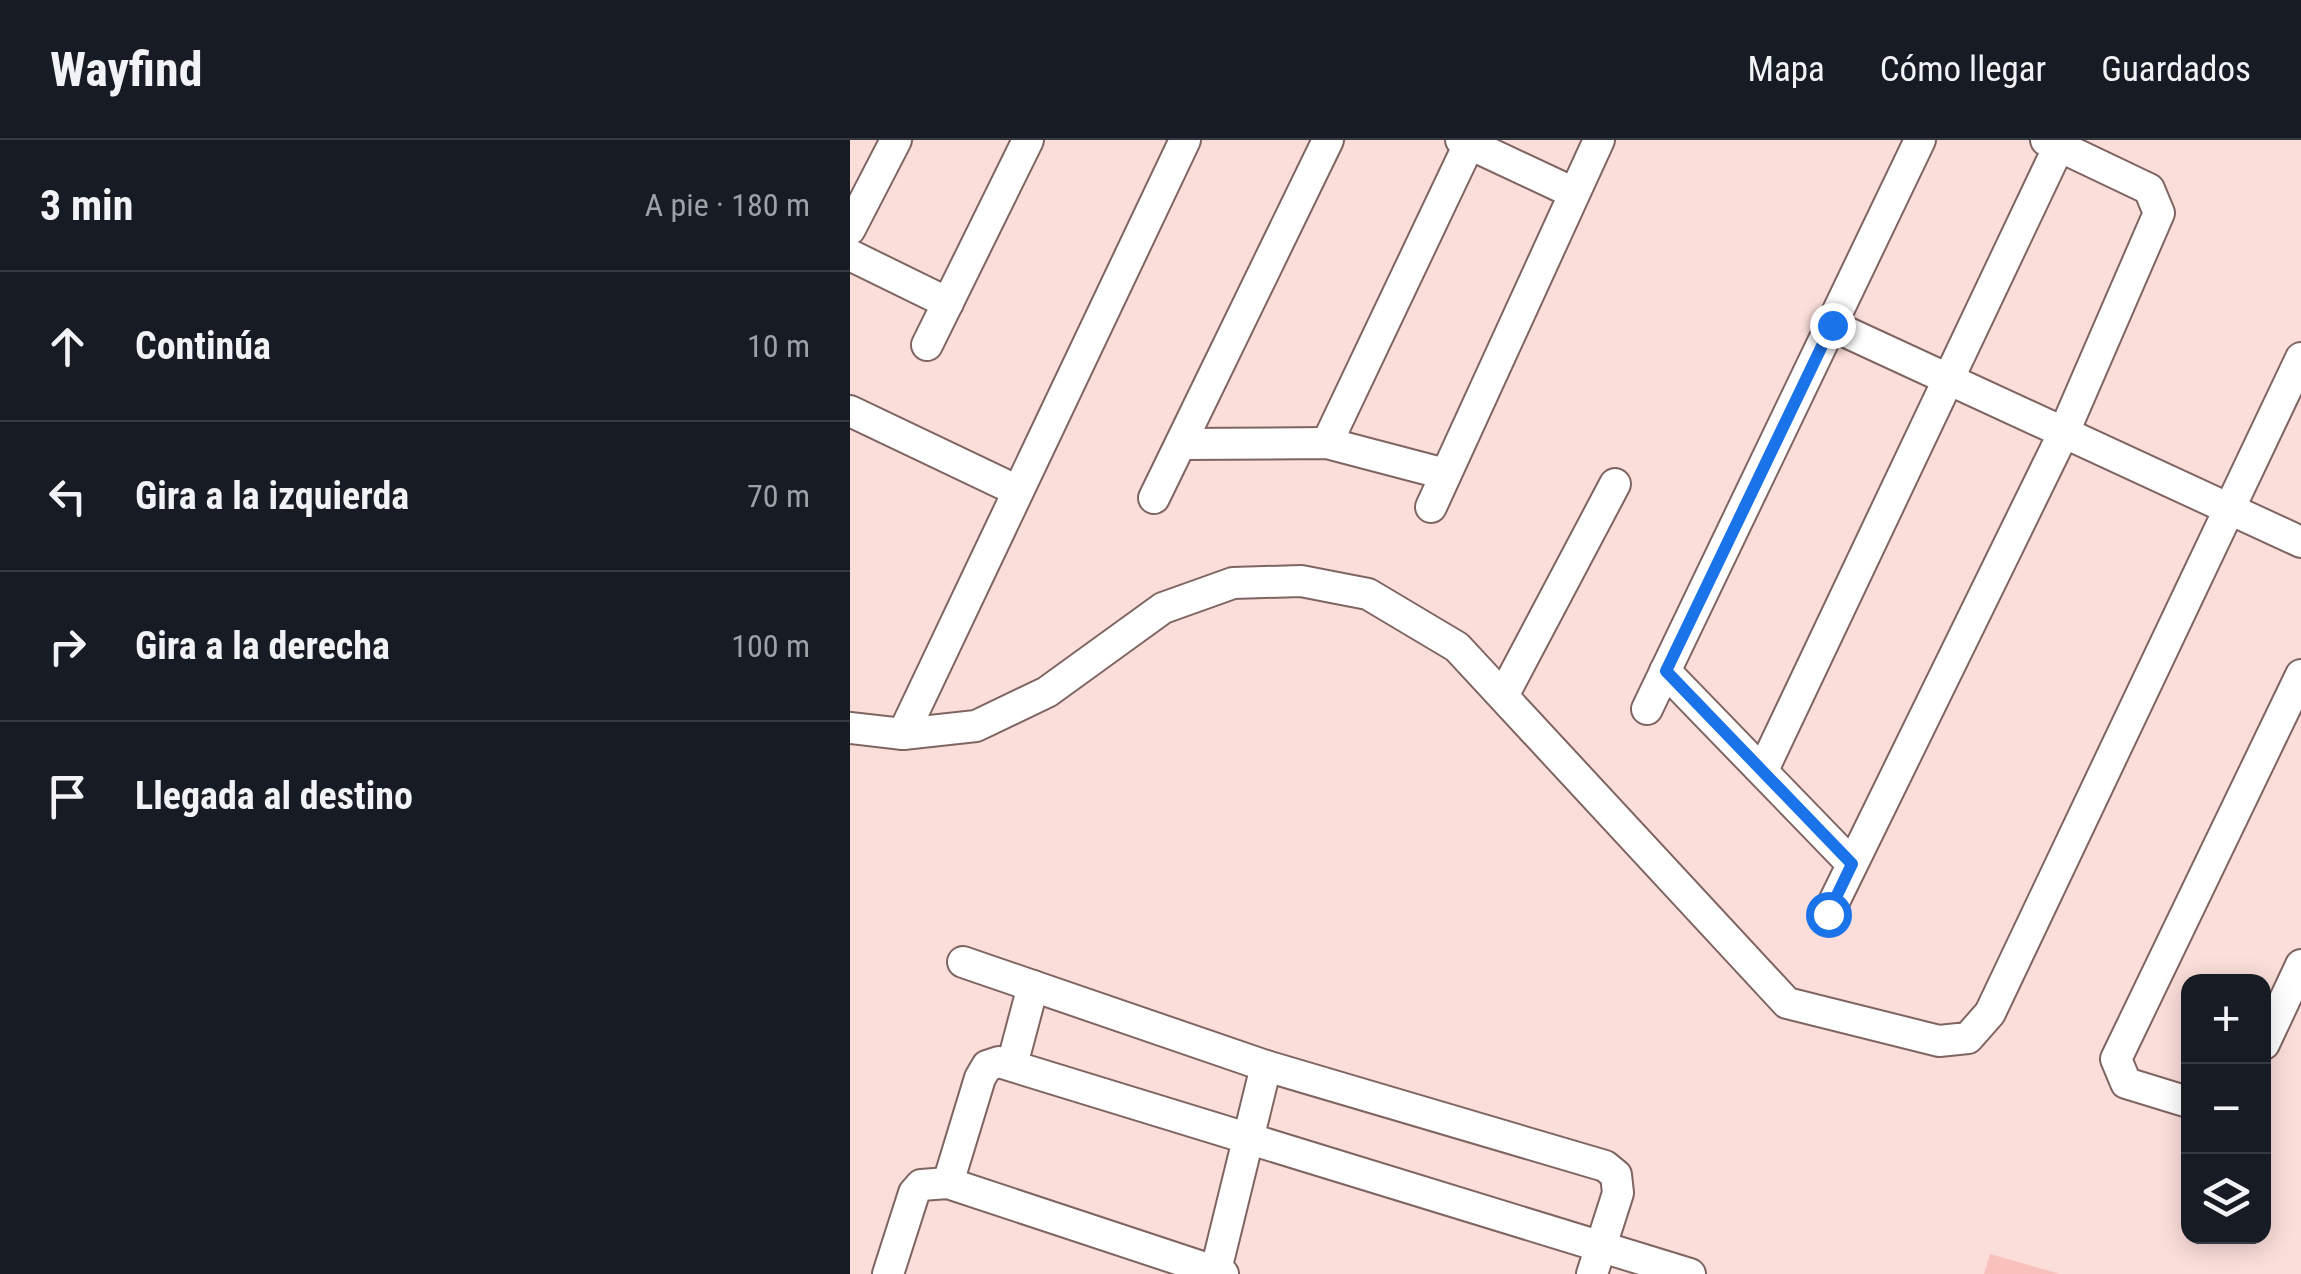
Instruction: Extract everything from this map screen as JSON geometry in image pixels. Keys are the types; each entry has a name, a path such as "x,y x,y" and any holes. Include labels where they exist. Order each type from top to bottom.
{"street":[{"path":"850,229 896,140"},
{"path":"927,345 1028,140"},
{"path":"903,734 1185,140"},
{"path":"1154,498 1328,140"},
{"path":"1430,507 1599,140"},
{"path":"1647,709 1920,140"},
{"path":"1327,442 1467,141 1574,193"},
{"path":"1762,770 2053,143 2149,189 2159,213 2064,432 1828,914"},
{"path":"850,255 948,303"},
{"path":"1832,325 2301,542"},
{"path":"850,728 903,734 976,726 1047,692 1164,608 1233,582 1301,581 1368,594 1457,647 1787,1003 1939,1041 1968,1038 1990,1013 2301,358"},
{"path":"850,411 1018,491"},
{"path":"1180,444 1327,442 1445,474"},
{"path":"1504,694 1615,484"},
{"path":"1666,671 1852,864"},
{"path":"2181,1100 2126,1083 2116,1059 2301,674"},
{"path":"963,962 1266,1066 1605,1166 1616,1175 1618,1193 1596,1260"},
{"path":"2271,1029 2301,965"},
{"path":"1012,1065 1033,986"},
{"path":"948,1183 987,1066 1012,1065 1248,1139 1596,1260 1690,1274"},
{"path":"888,1274 914,1193 922,1186 948,1183 1218,1273 1266,1066"}],"shaded area":[{"path":"1990,1254 2060,1274 1984,1274"}],"route":[{"path":"1828,914 1852,864 1666,671 1832,325"}]}
